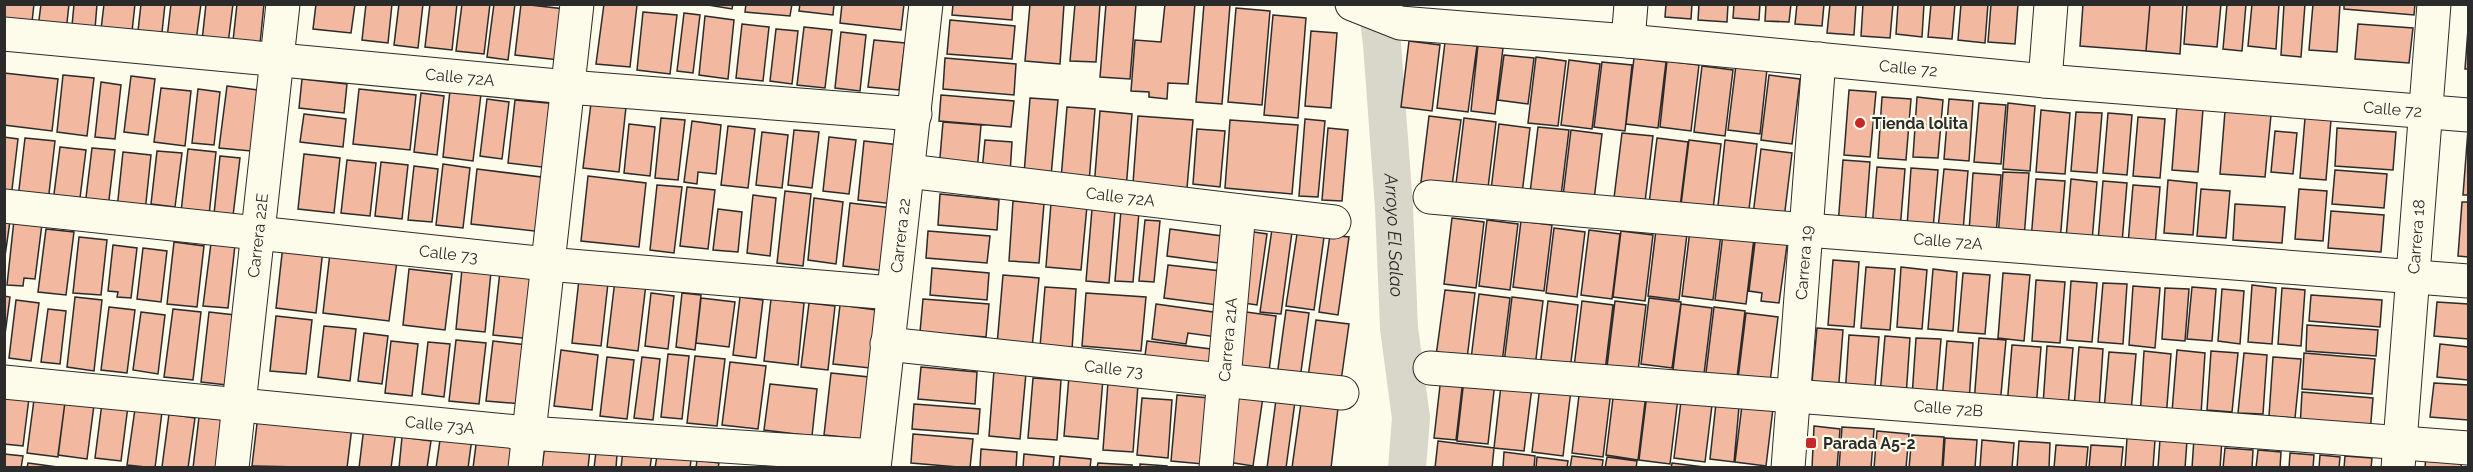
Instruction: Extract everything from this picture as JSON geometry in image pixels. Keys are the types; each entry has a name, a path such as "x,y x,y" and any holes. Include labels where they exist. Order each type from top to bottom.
{"street":[{"name":"Carrera 22E","path":"232,468 283,4"},
{"path":"525,468 577,4"},
{"name":"Carrera 22","path":"874,462 926,4"},
{"name":"Calle 72","path":"1352,4 1400,22 1819,58 2045,81 2469,114"},
{"path":"1628,41 1632,4"},
{"path":"2045,81 2051,4"},
{"name":"Carrera 18","path":"2399,455 2434,4"},
{"name":"Calle 72A","path":"4,34 568,87 915,114"},
{"name":"Carrera 19","path":"1788,468 1819,58"},
{"name":"Calle 72A","path":"908,171 1334,222"},
{"name":"Calle 72A","path":"1430,197 1806,230 2469,280"},
{"name":"Calle 73","path":"4,206 547,264 892,293"},
{"name":"Carrera 21A","path":"1216,468 1221,382 1239,211"},
{"name":"Calle 73","path":"886,344 1221,382 1342,393"},
{"name":"Calle 72B","path":"1430,368 1793,396 2399,455 2469,448"},
{"name":"Calle 73A","path":"4,382 528,434 874,462"}],"building":[{"path":"4,4 34,4 31,31 4,28"},
{"path":"41,4 69,4 66,32 38,28"},
{"path":"74,4 97,4 95,29 72,26"},
{"path":"104,4 135,4 131,41 100,38"},
{"path":"141,4 165,4 161,42 137,40"},
{"path":"171,4 201,4 196,41 167,38"},
{"path":"206,4 233,4 228,44 202,41"},
{"path":"237,4 264,4 260,44 233,41"},
{"path":"316,4 355,4 351,33 313,29"},
{"path":"366,4 392,4 388,43 362,40"},
{"path":"399,4 423,4 418,48 394,45"},
{"path":"430,4 457,4 452,50 425,47"},
{"path":"462,4 490,4 484,54 456,51"},
{"path":"494,4 515,4 508,60 487,57"},
{"path":"521,4 565,9 559,60 515,55"},
{"path":"604,4 637,5 630,67 596,64"},
{"path":"702,4 733,4 732,9"},
{"path":"746,4 792,4 790,16 745,12"},
{"path":"800,4 834,4 833,15 799,11"},
{"path":"842,4 904,4 901,30 840,23"},
{"path":"953,4 1013,4 1012,20 952,15"},
{"path":"1030,4 1064,4 1060,64 1025,61"},
{"path":"1075,4 1100,4 1096,62 1070,61"},
{"path":"1106,4 1136,4 1130,79 1100,77"},
{"path":"1165,4 1195,4 1188,84 1168,83 1167,99 1149,97 1149,92 1131,91 1135,40 1161,42"},
{"path":"1204,4 1230,5 1222,104 1196,102"},
{"path":"1666,4 1692,4 1691,19 1665,17"},
{"path":"1699,4 1728,4 1727,22 1698,20"},
{"path":"1734,4 1760,4 1759,20 1733,18"},
{"path":"1766,4 1791,4 1789,22 1765,21"},
{"path":"1797,4 1824,4 1822,26 1795,24"},
{"path":"1830,4 1856,4 1854,35 1827,33"},
{"path":"1863,4 1893,4 1890,38 1861,36"},
{"path":"1898,4 1924,4 1922,37 1896,34"},
{"path":"1931,4 1955,4 1952,39 1928,37"},
{"path":"1961,4 1988,4 1985,43 1958,40"},
{"path":"1991,4 2018,4 2015,44 1988,42"},
{"path":"2083,4 2150,4 2146,51 2080,46"},
{"path":"2150,4 2183,4 2180,54 2146,51"},
{"path":"2187,4 2221,4 2217,47 2184,44"},
{"path":"2227,4 2246,4 2242,51 2223,49"},
{"path":"2252,4 2279,4 2276,49 2248,46"},
{"path":"2284,4 2305,4 2301,57 2281,55"},
{"path":"2313,4 2340,4 2337,52 2309,50"},
{"path":"2344,4 2415,4 2414,15 2344,9"},
{"path":"1236,8 1270,11 1262,105 1228,102"},
{"path":"643,12 677,15 670,74 637,70"},
{"path":"684,13 700,15 693,73 677,71"},
{"path":"1273,15 1306,18 1298,118 1264,115"},
{"path":"705,16 734,20 728,79 699,75"},
{"path":"950,20 1015,26 1012,59 947,54"},
{"path":"742,24 769,27 763,81 736,78"},
{"path":"2358,24 2413,28 2409,63 2355,59"},
{"path":"804,27 832,30 825,88 797,85"},
{"path":"776,29 798,31 792,84 770,81"},
{"path":"2468,29 2468,69 2465,69"},
{"path":"1311,31 1337,33 1331,108 1305,106"},
{"path":"841,32 866,35 860,91 835,88"},
{"path":"874,40 905,43 899,90 868,87"},
{"path":"1409,41 1440,45 1432,111 1401,107"},
{"path":"1445,42 1477,46 1468,112 1437,108"},
{"path":"1478,45 1503,48 1495,114 1471,111"},
{"path":"1504,55 1534,58 1528,104 1498,100"},
{"path":"1536,57 1566,61 1558,126 1528,123"},
{"path":"945,58 1016,64 1014,95 943,89"},
{"path":"1634,58 1666,62 1658,128 1626,124"},
{"path":"1569,60 1600,64 1592,129 1561,125"},
{"path":"1667,61 1699,65 1691,131 1660,127"},
{"path":"1602,62 1632,65 1625,131 1594,127"},
{"path":"1736,65 1767,69 1760,134 1728,130"},
{"path":"1702,66 1733,70 1725,136 1694,132"},
{"path":"4,73 58,79 52,131 4,125"},
{"path":"63,75 94,78 87,136 57,132"},
{"path":"1769,75 1800,79 1792,144 1761,140"},
{"path":"131,76 155,79 148,135 124,132"},
{"path":"302,79 347,84 344,113 299,108"},
{"path":"101,82 121,85 115,139 95,137"},
{"path":"227,86 258,90 251,151 219,148"},
{"path":"161,88 191,91 185,146 154,142"},
{"path":"198,89 220,92 214,145 192,143"},
{"path":"359,89 416,95 410,150 353,144"},
{"path":"450,90 481,94 473,161 443,157"},
{"name":"Tienda lolita","path":"1849,90 1876,92 1870,157 1844,155"},
{"path":"421,93 444,96 437,155 414,152"},
{"path":"941,95 1014,101 1011,127 939,121"},
{"path":"1882,97 1911,99 1906,160 1878,158"},
{"path":"1917,97 1943,100 1938,158 1913,157"},
{"path":"1030,98 1058,100 1051,176 1024,174"},
{"path":"487,99 509,102 502,159 480,156"},
{"path":"1949,99 1973,101 1969,161 1944,159"},
{"path":"515,100 558,104 550,168 508,163"},
{"path":"591,103 626,107 619,172 583,168"},
{"path":"1979,103 2006,105 2001,164 1974,162"},
{"path":"2008,103 2035,106 2030,171 2003,169"},
{"path":"2177,106 2203,109 2198,172 2172,170"},
{"path":"1067,107 1095,109 1089,182 1061,179"},
{"path":"2041,110 2070,113 2065,174 2036,172"},
{"path":"1100,111 1132,114 1126,190 1094,188"},
{"path":"2225,111 2271,115 2265,177 2220,174"},
{"path":"2076,112 2102,113 2097,173 2071,171"},
{"path":"2108,113 2132,115 2127,175 2103,173"},
{"path":"304,114 346,119 343,147 300,142"},
{"path":"1138,116 1193,120 1187,188 1133,183"},
{"path":"1429,116 1461,120 1452,186 1421,182"},
{"path":"2138,117 2165,119 2160,178 2133,176"},
{"path":"661,118 685,120 678,180 655,178"},
{"path":"1464,118 1496,122 1488,188 1456,184"},
{"path":"2305,118 2331,120 2326,180 2300,178"},
{"path":"1305,119 1325,121 1318,197 1299,196"},
{"path":"1230,120 1298,125 1292,194 1225,188"},
{"path":"692,121 721,125 716,174 698,172 697,184 684,182"},
{"path":"943,122 981,125 977,172 939,169"},
{"path":"629,124 655,127 650,176 624,173"},
{"path":"1499,124 1530,128 1522,194 1491,190"},
{"path":"728,126 755,129 748,188 721,185"},
{"path":"1538,127 1569,130 1561,196 1530,193"},
{"path":"1328,128 1348,130 1342,201 1322,200"},
{"path":"2337,128 2396,132 2393,170 2335,166"},
{"path":"1197,129 1225,131 1220,187 1193,184"},
{"path":"794,130 819,132 812,188 788,185"},
{"path":"1571,130 1602,134 1594,200 1563,196"},
{"path":"2468,130 2468,195 2463,195"},
{"path":"2275,131 2297,133 2293,174 2271,172"},
{"path":"762,132 788,135 782,188 756,185"},
{"path":"1622,133 1653,136 1645,202 1614,198"},
{"path":"4,137 18,139 11,198 4,197"},
{"path":"829,137 856,140 849,194 823,191"},
{"path":"25,138 55,141 48,202 18,198"},
{"path":"1657,138 1688,142 1680,207 1649,204"},
{"path":"985,140 1012,142 1010,174 982,171"},
{"path":"1689,140 1721,144 1713,209 1681,205"},
{"path":"1725,140 1757,144 1749,209 1718,206"},
{"path":"864,141 900,145 894,204 858,200"},
{"path":"60,147 86,150 79,206 53,202"},
{"path":"92,148 115,150 108,208 85,206"},
{"path":"188,149 216,152 209,215 181,212"},
{"path":"1761,149 1792,153 1784,219 1753,215"},
{"path":"157,151 182,153 175,207 151,204"},
{"path":"123,152 151,155 145,212 117,209"},
{"path":"304,154 340,158 334,213 298,209"},
{"path":"220,156 240,158 233,216 214,214"},
{"path":"347,160 376,163 370,216 341,213"},
{"path":"1843,160 1870,162 1865,227 1838,225"},
{"path":"381,162 408,165 402,219 375,216"},
{"path":"443,164 470,168 463,228 436,225"},
{"path":"414,166 438,169 432,222 408,220"},
{"path":"1877,167 1905,169 1900,230 1872,228"},
{"path":"1911,168 1938,170 1933,229 1907,227"},
{"path":"477,169 549,178 543,232 471,224"},
{"path":"1944,169 1968,171 1963,231 1938,229"},
{"path":"2335,170 2387,174 2384,208 2332,204"},
{"path":"2003,172 2029,173 2024,239 1998,237"},
{"path":"1973,173 2001,175 1996,234 1969,232"},
{"path":"588,176 646,183 639,247 581,241"},
{"path":"2036,179 2065,181 2060,242 2031,240"},
{"path":"2071,179 2097,182 2092,241 2066,239"},
{"path":"2168,180 2197,183 2193,235 2164,233"},
{"path":"2103,181 2127,183 2122,243 2098,241"},
{"path":"657,185 682,187 674,253 650,250"},
{"path":"2133,185 2160,187 2155,246 2128,244"},
{"path":"687,187 715,190 708,249 680,246"},
{"path":"2201,189 2230,191 2226,238 2197,236"},
{"path":"2299,189 2327,191 2323,241 2295,239"},
{"path":"785,191 811,194 803,266 777,263"},
{"path":"940,194 999,200 997,230 938,225"},
{"path":"753,195 776,198 770,256 747,253"},
{"path":"814,198 843,202 836,264 808,260"},
{"path":"1013,201 1044,204 1039,263 1009,261"},
{"path":"2462,202 2468,202 2468,257 2458,256"},
{"path":"850,203 893,208 887,271 843,266"},
{"path":"1051,203 1087,206 1081,270 1046,267"},
{"path":"2235,204 2285,207 2282,243 2233,240"},
{"path":"718,209 742,212 738,252 713,250"},
{"path":"1092,209 1115,211 1109,283 1086,281"},
{"path":"1121,210 1139,212 1133,282 1115,281"},
{"path":"2331,211 2384,215 2381,252 2328,248"},
{"path":"1452,218 1484,222 1476,288 1444,284"},
{"path":"4,220 10,221 4,263"},
{"path":"14,220 42,224 35,279 24,278 23,286 7,285"},
{"path":"1145,220 1160,221 1154,282 1139,281"},
{"path":"1487,220 1518,224 1510,290 1479,286"},
{"path":"1521,221 1552,225 1544,291 1513,287"},
{"path":"1554,228 1585,232 1577,297 1546,293"},
{"path":"46,229 74,232 66,295 38,292"},
{"path":"1170,229 1222,236 1218,263 1167,256"},
{"path":"1272,229 1292,232 1281,314 1260,312"},
{"path":"1589,230 1620,234 1612,299 1581,295"},
{"path":"1656,230 1687,234 1679,300 1648,296"},
{"path":"1690,230 1721,234 1713,300 1682,296"},
{"path":"928,231 990,236 987,263 926,258"},
{"path":"1247,231 1267,234 1257,305 1237,302"},
{"path":"1621,231 1653,235 1645,301 1613,297"},
{"path":"1297,234 1324,237 1314,310 1286,306"},
{"path":"1723,234 1754,238 1746,304 1715,300"},
{"path":"1756,234 1788,238 1779,303 1761,301 1762,293 1749,291"},
{"path":"1330,235 1349,237 1338,315 1319,312"},
{"path":"79,237 107,240 101,295 73,293"},
{"path":"174,242 204,246 197,307 167,304"},
{"path":"211,243 235,245 228,308 203,306"},
{"path":"113,245 137,248 131,298 117,297 118,292 108,291"},
{"path":"283,245 323,249 316,313 276,308"},
{"path":"143,248 167,251 161,302 137,299"},
{"path":"330,253 397,261 389,321 323,313"},
{"path":"1833,260 1859,262 1854,327 1828,325"},
{"path":"1168,265 1230,272 1225,306 1164,298"},
{"path":"1866,267 1895,269 1890,330 1861,328"},
{"path":"1901,267 1927,270 1922,329 1897,327"},
{"path":"932,268 989,273 987,300 930,295"},
{"path":"409,269 452,274 445,330 403,325"},
{"path":"462,269 491,272 485,332 456,329"},
{"path":"1933,269 1957,272 1953,331 1928,329"},
{"path":"500,271 539,276 532,339 493,335"},
{"path":"1963,273 1990,275 1985,334 1958,332"},
{"path":"2003,273 2030,275 2024,341 1998,338"},
{"path":"1003,275 1039,278 1032,348 997,345"},
{"path":"579,279 608,283 601,346 572,343"},
{"path":"615,280 646,284 638,351 607,347"},
{"path":"2036,280 2065,282 2060,343 2032,341"},
{"path":"2071,281 2097,283 2092,342 2067,340"},
{"path":"2103,283 2127,284 2123,344 2098,342"},
{"path":"2252,285 2276,288 2272,344 2248,342"},
{"path":"2133,286 2160,288 2155,348 2129,345"},
{"path":"1045,287 1076,289 1072,350 1040,347"},
{"path":"2192,287 2216,289 2212,341 2187,339"},
{"path":"2165,288 2189,289 2185,341 2162,339"},
{"path":"2282,288 2305,290 2301,346 2278,344"},
{"path":"2222,289 2244,291 2240,344 2218,341"},
{"path":"1445,290 1475,293 1467,359 1436,356"},
{"path":"651,293 674,296 668,349 645,346"},
{"path":"682,293 701,295 695,350 676,347"},
{"path":"1086,293 1146,297 1141,351 1082,346"},
{"path":"1479,294 1510,298 1502,363 1471,359"},
{"path":"2311,295 2382,300 2380,327 2309,321"},
{"path":"4,296 10,297 4,342"},
{"path":"75,297 102,300 94,371 67,367"},
{"path":"740,297 763,300 756,358 733,355"},
{"path":"1512,297 1543,301 1535,367 1504,363"},
{"path":"701,298 735,302 729,347 696,343"},
{"path":"1649,298 1681,302 1672,368 1641,364"},
{"path":"771,299 804,303 798,365 764,361"},
{"path":"923,299 989,304 986,337 920,332"},
{"path":"16,300 39,303 31,361 9,358"},
{"path":"1548,301 1578,305 1570,370 1540,367"},
{"path":"1582,301 1613,305 1605,371 1574,367"},
{"path":"1615,301 1646,305 1638,371 1607,367"},
{"path":"2437,302 2468,304 2468,339 2434,336"},
{"path":"809,303 835,306 828,370 801,367"},
{"path":"1156,304 1220,313 1217,337 1188,333 1186,344 1152,339"},
{"path":"1681,304 1712,308 1704,374 1673,370"},
{"path":"840,305 876,310 870,368 833,364"},
{"path":"109,307 135,310 127,373 101,370"},
{"path":"1714,307 1745,311 1737,377 1706,373"},
{"path":"48,309 66,311 60,364 41,362"},
{"path":"173,309 201,312 193,380 164,377"},
{"path":"1286,310 1309,313 1300,379 1277,376"},
{"path":"141,312 165,315 158,374 133,370"},
{"path":"209,312 235,315 227,385 201,382"},
{"path":"1246,312 1276,316 1269,371 1238,367"},
{"path":"1746,313 1778,317 1770,382 1738,379"},
{"path":"276,316 312,320 306,374 270,371"},
{"path":"1316,320 1349,324 1341,381 1308,377"},
{"path":"2307,325 2378,330 2376,356 2306,351"},
{"path":"324,326 356,329 350,381 318,377"},
{"path":"1817,328 1843,330 1838,395 1811,393"},
{"path":"364,333 388,336 382,384 358,381"},
{"path":"1849,335 1879,337 1874,398 1845,396"},
{"path":"1885,336 1910,338 1906,397 1880,395"},
{"path":"1916,338 1941,339 1936,399 1912,397"},
{"path":"1979,338 2006,340 2000,405 1974,403"},
{"path":"456,340 486,343 479,404 449,401"},
{"path":"391,341 418,344 412,396 385,393"},
{"path":"493,341 528,345 522,404 486,401"},
{"path":"1147,341 1219,350 1214,379 1143,370"},
{"path":"1947,341 1973,343 1969,402 1942,400"},
{"path":"428,342 450,344 444,397 422,394"},
{"path":"2440,344 2468,347 2468,380 2437,377"},
{"path":"2012,345 2041,347 2036,408 2007,406"},
{"path":"2047,346 2073,348 2068,407 2043,405"},
{"path":"2079,347 2103,349 2099,409 2074,407"},
{"path":"561,350 598,355 592,410 554,406"},
{"path":"2177,350 2205,353 2201,414 2172,412"},
{"path":"2144,351 2171,354 2166,419 2140,417"},
{"path":"2211,351 2238,353 2232,412 2207,410"},
{"path":"2109,352 2136,354 2131,412 2104,410"},
{"path":"2244,353 2267,355 2263,414 2238,413"},
{"path":"2304,353 2375,359 2372,394 2302,389"},
{"path":"668,354 689,356 682,419 661,417"},
{"path":"695,356 725,359 717,426 687,423"},
{"path":"607,357 634,360 627,419 600,416"},
{"path":"642,357 660,359 653,420 634,418"},
{"path":"2273,357 2301,359 2295,418 2269,416"},
{"path":"730,362 766,366 758,429 722,425"},
{"path":"921,367 977,372 975,404 918,399"},
{"path":"994,370 1026,373 1020,439 989,436"},
{"path":"831,373 869,377 862,439 824,435"},
{"path":"1069,376 1103,379 1098,439 1064,436"},
{"path":"1502,376 1533,379 1524,451 1494,448"},
{"path":"1441,377 1463,379 1456,440 1434,438"},
{"path":"1033,378 1061,380 1057,440 1028,438"},
{"path":"1464,379 1495,382 1488,444 1457,441"},
{"path":"1108,382 1138,385 1133,452 1103,450"},
{"path":"2434,383 2468,385 2468,420 2430,417"},
{"path":"770,384 817,389 812,436 764,430"},
{"path":"1231,386 1264,390 1253,466 1221,461"},
{"path":"1540,386 1571,390 1563,456 1532,452"},
{"path":"4,387 30,390 23,446 4,444"},
{"path":"1580,387 1611,391 1603,457 1572,453"},
{"path":"1614,390 1646,394 1638,460 1606,455"},
{"path":"35,392 65,402 58,457 27,453"},
{"path":"1277,392 1296,394 1286,468 1267,468"},
{"path":"2302,392 2373,398 2370,433 2300,428"},
{"path":"1682,393 1713,397 1705,462 1674,458"},
{"path":"1647,394 1678,398 1670,464 1639,460"},
{"path":"1717,394 1740,396 1734,462 1710,459"},
{"path":"1177,395 1209,398 1203,464 1171,461"},
{"path":"1743,397 1774,400 1766,466 1735,462"},
{"path":"1142,398 1172,400 1168,458 1137,455"},
{"path":"65,402 94,405 87,459 58,455"},
{"path":"102,403 128,406 121,461 95,458"},
{"path":"1301,403 1338,408 1331,468 1292,468"},
{"path":"914,404 980,409 978,434 912,429"},
{"path":"135,409 162,412 155,468 127,465"},
{"path":"169,414 195,418 188,468 162,467"},
{"path":"258,415 352,427 347,468 252,466"},
{"path":"199,417 233,421 227,468 193,468"},
{"path":"1814,426 1840,429 1837,468 1812,468"},
{"path":"364,427 396,431 391,468 359,468"},
{"path":"1842,427 1874,429 1871,468 1839,468"},
{"path":"1877,431 1909,434 1906,468 1874,468"},
{"path":"441,433 472,438 468,468 436,468"},
{"path":"913,434 973,439 970,468 911,463"},
{"path":"1912,435 1944,437 1942,468 1909,468"},
{"path":"402,437 431,441 427,468 399,468"},
{"path":"477,437 518,443 515,468 473,468"},
{"path":"1945,438 1977,440 1975,468 1943,468"},
{"path":"2127,438 2155,440 2153,468 2125,468"},
{"path":"2194,438 2222,440 2220,468 2192,468"},
{"path":"2160,439 2187,441 2185,468 2158,468"},
{"path":"1982,440 2014,443 2012,468 1980,468"},
{"path":"1438,441 1494,448 1492,468 1435,468"},
{"path":"2019,441 2050,443 2049,468 2017,468"},
{"path":"545,444 590,449 588,468 542,468"},
{"path":"2056,445 2088,447 2086,468 2054,468"},
{"path":"2091,445 2123,447 2121,468 2089,468"},
{"path":"2225,448 2253,450 2252,468 2223,468"},
{"path":"981,449 1017,452 1016,468 980,468"},
{"path":"623,450 652,453 650,468 621,468"},
{"path":"2258,450 2281,452 2280,468 2256,468"},
{"path":"596,452 617,454 616,468 594,468"},
{"path":"1504,452 1535,456 1534,468 1503,468"},
{"path":"2290,453 2314,455 2313,468 2289,468"},
{"path":"4,454 23,456 21,468 4,468"},
{"path":"1024,454 1054,457 1053,468 1023,468"},
{"path":"2426,454 2462,457 2461,468 2425,468"},
{"path":"2320,455 2340,457 2339,468 2319,468"},
{"path":"657,456 691,460 690,468 655,468"},
{"path":"1060,456 1091,459 1090,468 1059,468"},
{"path":"1572,456 1603,460 1602,468 1570,468"},
{"path":"2345,456 2372,458 2371,468 2344,468"},
{"path":"1537,457 1568,461 1567,468 1536,468"},
{"path":"1607,457 1637,461 1636,468 1605,468"},
{"path":"697,460 719,463 718,468 696,468"},
{"path":"28,463 57,467 57,468 27,468"},
{"path":"1098,463 1132,465 1132,468 1097,468"},
{"path":"1672,463 1712,468 1671,468"},
{"path":"1140,464 1167,466 1167,468 1140,468"}],"waterway":[{"name":"Arroyo El Salao","path":"1377,4 1394,207 1399,328 1411,418 1407,468"}],"place":[{"name":"Tienda lolita","path":"1860,123"},
{"name":"Parada A5-2","path":"1811,443"}]}
